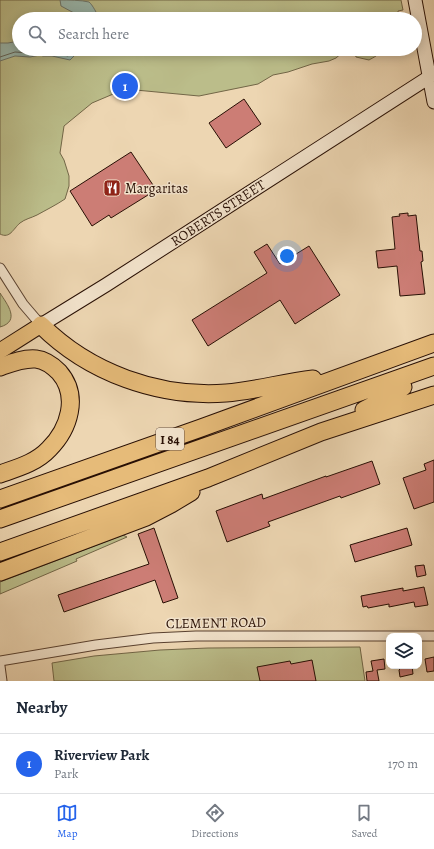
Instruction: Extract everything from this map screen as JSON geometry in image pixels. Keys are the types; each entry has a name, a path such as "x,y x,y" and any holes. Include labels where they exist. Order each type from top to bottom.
{"highway":[{"path":"41,325 69,349 96,365 134,382 173,392 200,394 225,393 254,390 308,380 339,378"},
{"name":"I 84","path":"0,499 434,343"},
{"path":"0,367 16,361 27,359 35,359 45,362 56,369 63,378 68,388 70,403 70,412 66,424 60,435 49,449 32,461 0,474"},
{"path":"0,519 434,366"},
{"path":"0,529 434,376"},
{"path":"321,432 389,397 403,387"},
{"path":"0,552 208,478 321,432 434,396"},
{"path":"0,572 151,515 182,498 208,478"}],"main road":[{"path":"415,0 418,12"},
{"path":"422,31 432,75 434,102"},
{"name":"ROBERTS STREET","path":"0,351 432,75"}],"street":[{"path":"0,268 23,304 41,325"},
{"name":"CLEMENT ROAD","path":"0,661 96,645 154,638 196,636 434,636"},
{"path":"0,666 2,681"}],"green space":[{"path":"0,0 401,0 403,10 398,12 12,12 12,56 338,56 329,61 312,64 273,75 258,84 199,96 125,89 92,103 64,126 60,153 69,176 69,186 65,199 22,222 11,233 6,235 0,234"},
{"path":"356,56 376,56 369,60"},
{"path":"0,293 9,307 11,317 10,321 0,327"},
{"path":"123,535 127,537 76,559 77,561 0,594 0,582"},
{"path":"360,647 365,681 54,681 52,663 94,656 160,650 208,648"}],"water":[{"path":"60,0 78,0 89,2 96,12 72,12 61,6"},
{"path":"12,42 12,56 15,56 0,61 0,43"},
{"path":"52,56 74,56 70,60"}],"building":[{"path":"244,99 261,124 226,148 209,123"},
{"name":"Margaritas","path":"131,152 153,185 145,190 148,195 111,218 109,215 92,226 70,191"},
{"path":"408,213 408,216 416,215 420,251 422,251 423,261 421,262 425,294 400,296 397,266 378,268 376,251 395,249 392,217 400,216 399,214"},
{"path":"267,244 280,264 309,246 340,295 295,324 280,300 208,346 192,320 267,273 254,252"},
{"path":"434,460 434,502 414,509 403,478 426,470 424,464"},
{"path":"372,461 380,484 341,498 340,496 268,522 270,526 227,542 216,511 262,494 263,499"},
{"path":"154,528 178,598 163,603 155,580 64,612 58,595 149,564 138,534"},
{"path":"407,528 412,545 355,562 350,545"},
{"path":"424,565 426,575 417,577 415,566"},
{"path":"424,587 428,605 415,607 414,602 389,607 389,604 368,608 367,606 363,607 361,596 403,588 403,591"},
{"path":"434,657 434,671 427,672 425,659"},
{"path":"384,659 385,669 377,670 379,681 367,681 366,672 373,671 371,661"},
{"path":"312,660 316,681 260,681 257,667 290,661 291,664"},
{"path":"412,669 413,674 400,677 399,670"}],"place":[{"name":"Riverview Park","path":"125,86"},
{"name":"Margaritas","path":"112,188"}]}
